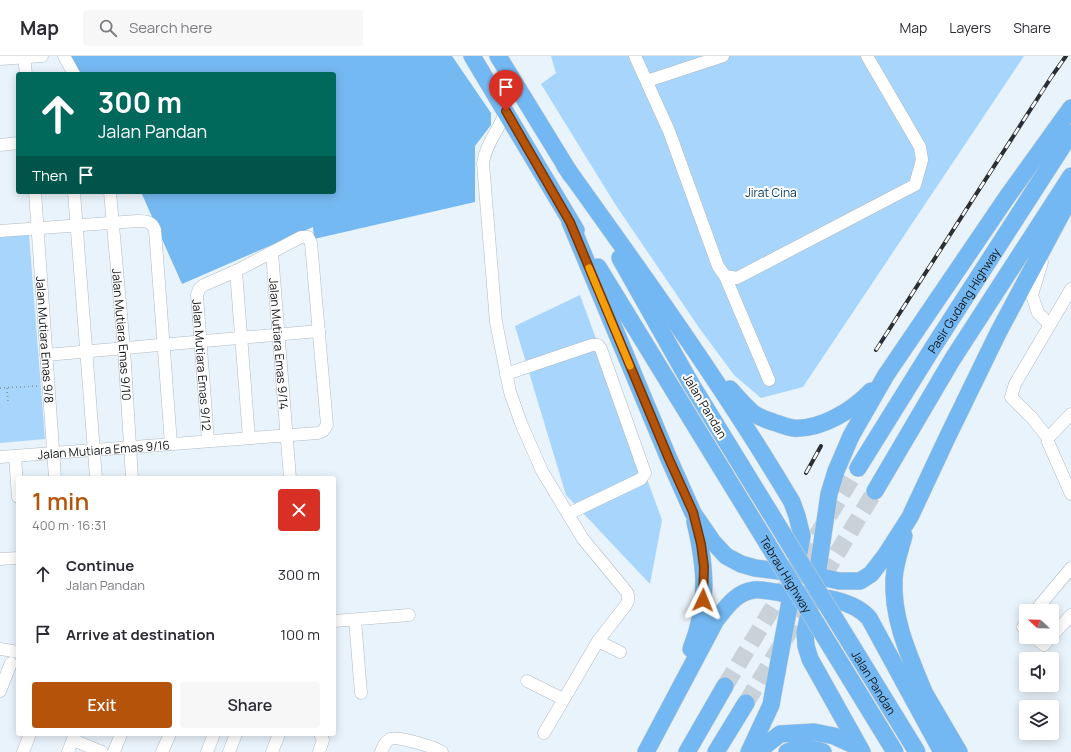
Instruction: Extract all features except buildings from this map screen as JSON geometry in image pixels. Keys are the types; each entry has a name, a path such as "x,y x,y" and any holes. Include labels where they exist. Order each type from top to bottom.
{"highway":[{"name":"Jalan Pandan","path":"472,56 506,111 570,222 677,396"},
{"name":"Jalan Pandan","path":"498,56 600,225 691,384 917,752"},
{"path":"860,749 810,659 806,646 805,632 817,576 830,494 836,471 851,436 886,375 1007,197 1071,108"},
{"name":"Pasir Gudang Highway","path":"858,468 932,349 1071,133"},
{"path":"565,166 664,303 745,426 792,502 797,516 802,536 771,705 749,752"},
{"name":"Pasir Gudang Highway","path":"875,490 952,360 1071,176"},
{"path":"570,222 669,459 693,512 713,542 726,556 741,564 755,568 817,576 839,581 860,581 871,574 885,556 910,517 998,333 1071,196"},
{"path":"703,362 754,413 767,420 793,428 807,427 825,422 844,413 864,399 886,375"},
{"name":"Tebrau Highway","path":"677,396 895,752"},
{"path":"642,752 691,648 698,629 702,610 704,567 701,544 693,512"},
{"path":"910,517 899,554 894,578 895,604 916,690 959,752"},
{"path":"646,752 716,620 728,604 739,595 754,590 812,596 842,602 855,607 864,612 869,618 880,623 916,690 942,752"},
{"path":"687,752 725,686"},
{"path":"716,752 746,703"},
{"path":"757,752 780,734 814,732 834,736 860,749"},
{"path":"787,752 803,749 815,749 823,752"}],"street":[{"path":"0,59 42,56"},
{"path":"64,56 65,72"},
{"path":"64,56 73,72"},
{"path":"635,56 669,131 718,266 725,276 769,380"},
{"path":"646,81 723,56"},
{"path":"725,276 737,278 915,185 922,160 920,147 867,56"},
{"path":"24,57 26,72"},
{"path":"506,111 502,122 484,152 483,163 496,322 510,392 521,423 542,471 583,539 628,595 626,605 598,641 544,733"},
{"path":"495,134 508,133 520,136"},
{"path":"0,145 16,144"},
{"name":"Jalan Mutiara Emas 9/8","path":"35,194 55,476"},
{"path":"74,194 96,476"},
{"name":"Jalan Mutiara Emas 9/10","path":"110,194 124,348 132,476"},
{"path":"0,230 137,220 149,222 154,228 171,444"},
{"path":"46,355 200,342 241,338 279,335 318,331 311,243 308,237 304,236 236,271 241,338 249,438"},
{"path":"1050,236 1032,295 1038,313 1050,325"},
{"name":"Jalan Mutiara Emas 9/14","path":"272,253 288,435 290,476"},
{"name":"Jalan Mutiara Emas 9/12","path":"208,441 197,295 199,289 204,285 236,271"},
{"path":"1071,289 1015,384 1011,397 1032,418 1048,438 1048,442 1071,494"},
{"name":"Jalan Mutiara Emas 9/16","path":"0,457 318,433 325,430 327,425 318,331"},
{"path":"506,374 592,344 598,345 601,348 645,471 644,476 641,479 568,514"},
{"path":"1048,438 1071,414"},
{"path":"15,456 16,476"},
{"path":"0,559 16,558"},
{"path":"1041,604 1071,568"},
{"path":"1059,627 1071,614"},
{"path":"336,621 408,615"},
{"path":"355,620 361,693"},
{"path":"598,641 620,652"},
{"path":"0,649 16,652"},
{"path":"0,691 10,663"},
{"path":"527,681 563,699"},
{"path":"23,752 29,736"},
{"path":"114,752 120,736"},
{"path":"162,752 169,736"},
{"path":"207,752 213,736"},
{"path":"229,752 235,736"},
{"path":"272,752 278,736"},
{"path":"68,752 74,737 102,752"},
{"path":"381,752 385,744 390,739 398,738 442,752"}],"path":[{"path":"0,388 38,386"},
{"path":"7,388 8,402"}],"green space":[{"name":"Jirat Cina","path":"551,56 1024,56 803,387 761,398 734,375 700,329 615,204 541,84 556,73"},
{"path":"29,235 45,439 0,443 0,237"},
{"path":"580,295 662,520 650,584 566,495 515,326"}],"shaded area":[{"path":"69,56 452,56 491,113 491,125 475,146 475,202 314,239 313,227 182,284 142,194 336,194 336,72 78,72"}],"tunnel":[{"path":"725,686 858,468"},
{"path":"746,703 875,491"}],"railway":[{"path":"876,350 1066,56"},
{"path":"806,473 821,446"}],"slow traffic":[{"path":"589,268 630,366"}],"route":[{"path":"506,111 570,222 669,459 693,512 701,544 704,567 703,600"}]}
